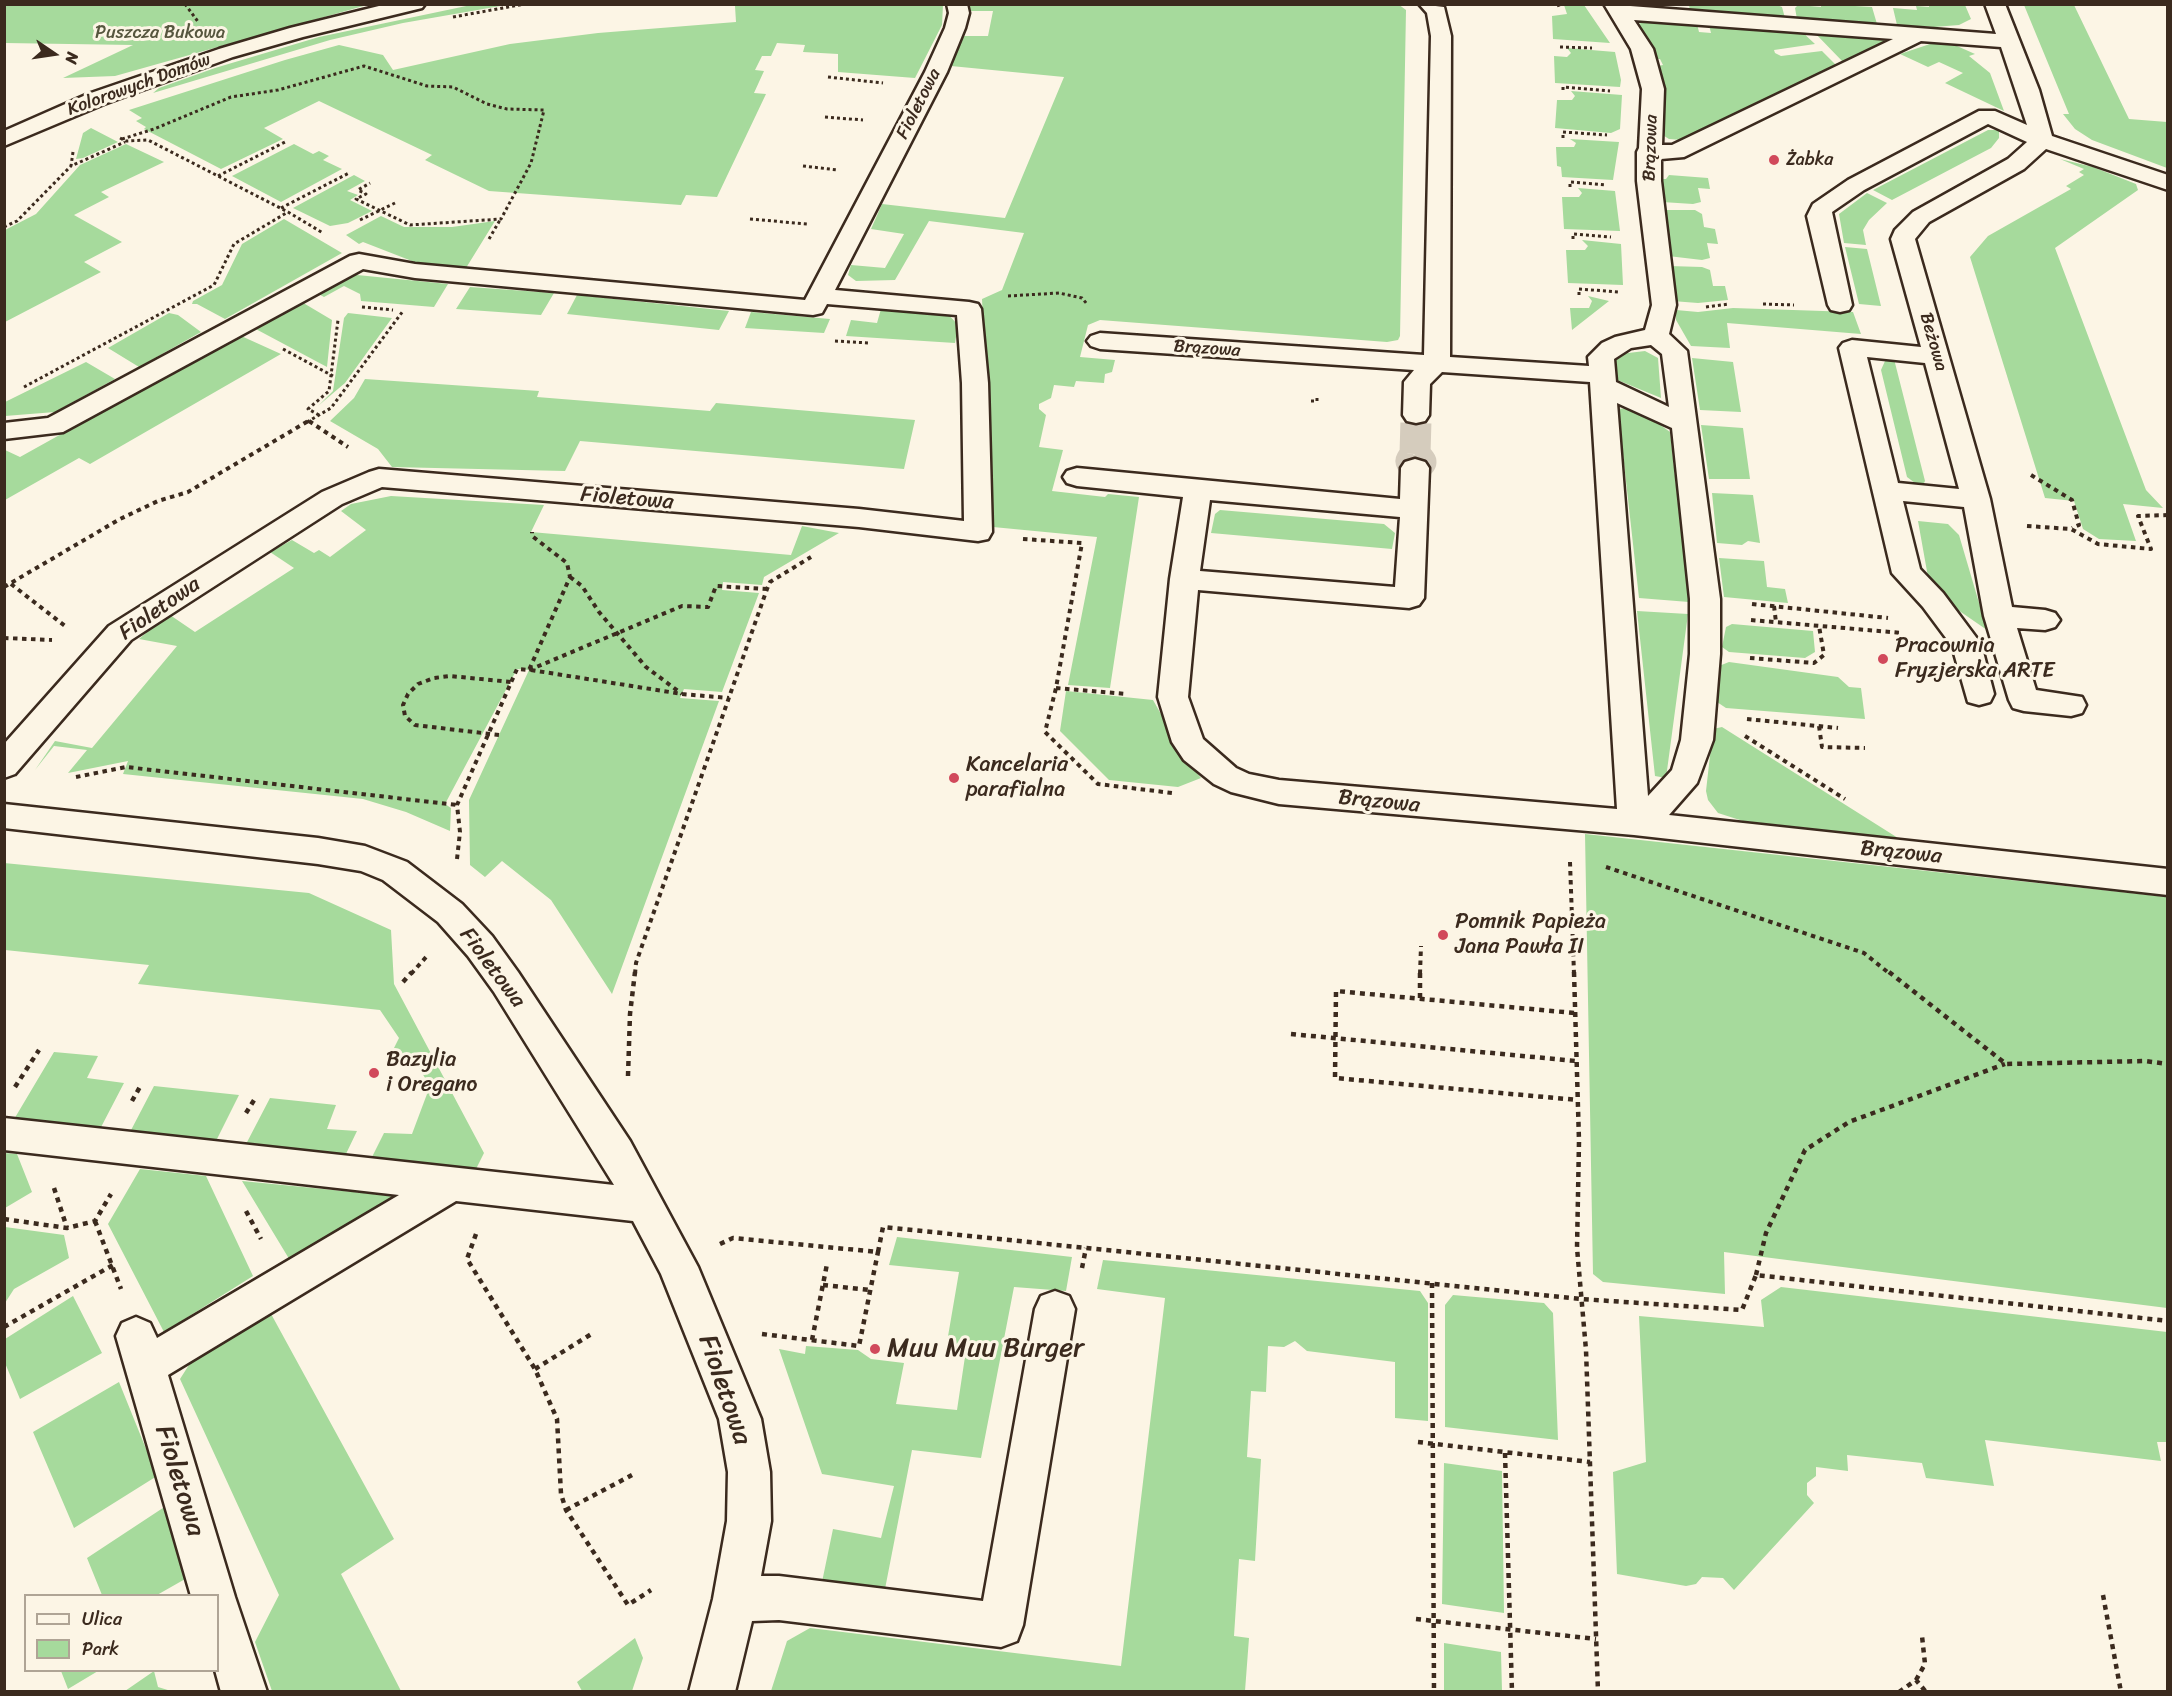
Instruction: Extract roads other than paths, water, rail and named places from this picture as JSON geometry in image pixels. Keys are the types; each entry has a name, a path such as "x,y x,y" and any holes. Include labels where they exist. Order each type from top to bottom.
{"street":[{"name":"Kolorowych Domów","path":"4,139 96,99 226,53 297,32 415,4"},
{"name":"Fioletowa","path":"4,766 120,633 332,498 380,478 859,518 978,532 975,383 969,309 819,296 928,87 955,28 959,13 957,4"},
{"path":"1416,415 1418,382 1437,362 1441,36 1437,11 1429,4"},
{"path":"1995,4 2028,90 2042,140"},
{"path":"1617,9 1917,35 2009,40"},
{"name":"Brązowa","path":"1617,9 1637,39 1647,63 1653,89 1653,124 1648,152 1649,181 1664,305 1656,336"},
{"path":"1648,152 1676,152 1917,35"},
{"path":"1840,305 1820,216 1821,209 1856,185 1987,116 2042,140 2168,183"},
{"name":"Beżowa","path":"2042,140 2016,164 1921,217 1907,230 1904,247 1976,499 2000,616 2024,700 2071,705"},
{"path":"4,431 54,426 359,261 415,271 813,309 819,296"},
{"path":"1656,336 1674,351 1684,424 1705,599 1706,715 1686,775 1662,804 1634,824 1601,357 1611,348 1633,339 1656,336"},
{"name":"Brązowa","path":"1100,341 1387,362 1437,362 1601,380 1684,424"},
{"path":"1937,356 1852,348 1906,573 1933,600 1966,644 1979,694"},
{"path":"1198,490 1184,579 1409,598 1415,468"},
{"path":"1077,477 1414,509"},
{"path":"1886,491 1976,499"},
{"name":"Brązowa","path":"1184,579 1173,697 1188,742 1194,752 1224,776 1242,784 1291,794 1566,817 2168,882"},
{"path":"2000,616 2045,620"},
{"name":"Fioletowa","path":"4,816 318,851 365,859 395,871 450,913 506,982 617,1154 678,1267 740,1419 749,1472 749,1521 735,1599 712,1692"},
{"path":"4,1134 454,1182 518,1192 644,1205"},
{"name":"Fioletowa","path":"212,1594 141,1351 454,1182"},
{"path":"735,1599 779,1598 1001,1625 1055,1309"},
{"path":"219,1613 244,1692"}],"tunnel":[{"path":"1416,415 1416,420"},
{"path":"1415,454 1416,420"},
{"path":"1415,454 1421,462 1415,468 1411,461 1415,454"}],"place":[{"name":"Żabka","path":"1774,160"},
{"name":"Pracownia Fryzjerska ARTE","path":"1883,659"},
{"name":"Kancelaria parafialna","path":"954,778"},
{"name":"Pomnik Papieża Jana Pawła II","path":"1443,935"},
{"name":"Bazylia i Oregano","path":"374,1073"},
{"name":"Muu Muu Burger","path":"875,1349"}],"park label":[{"name":"Puszcza Bukowa","path":"160,33"}]}
